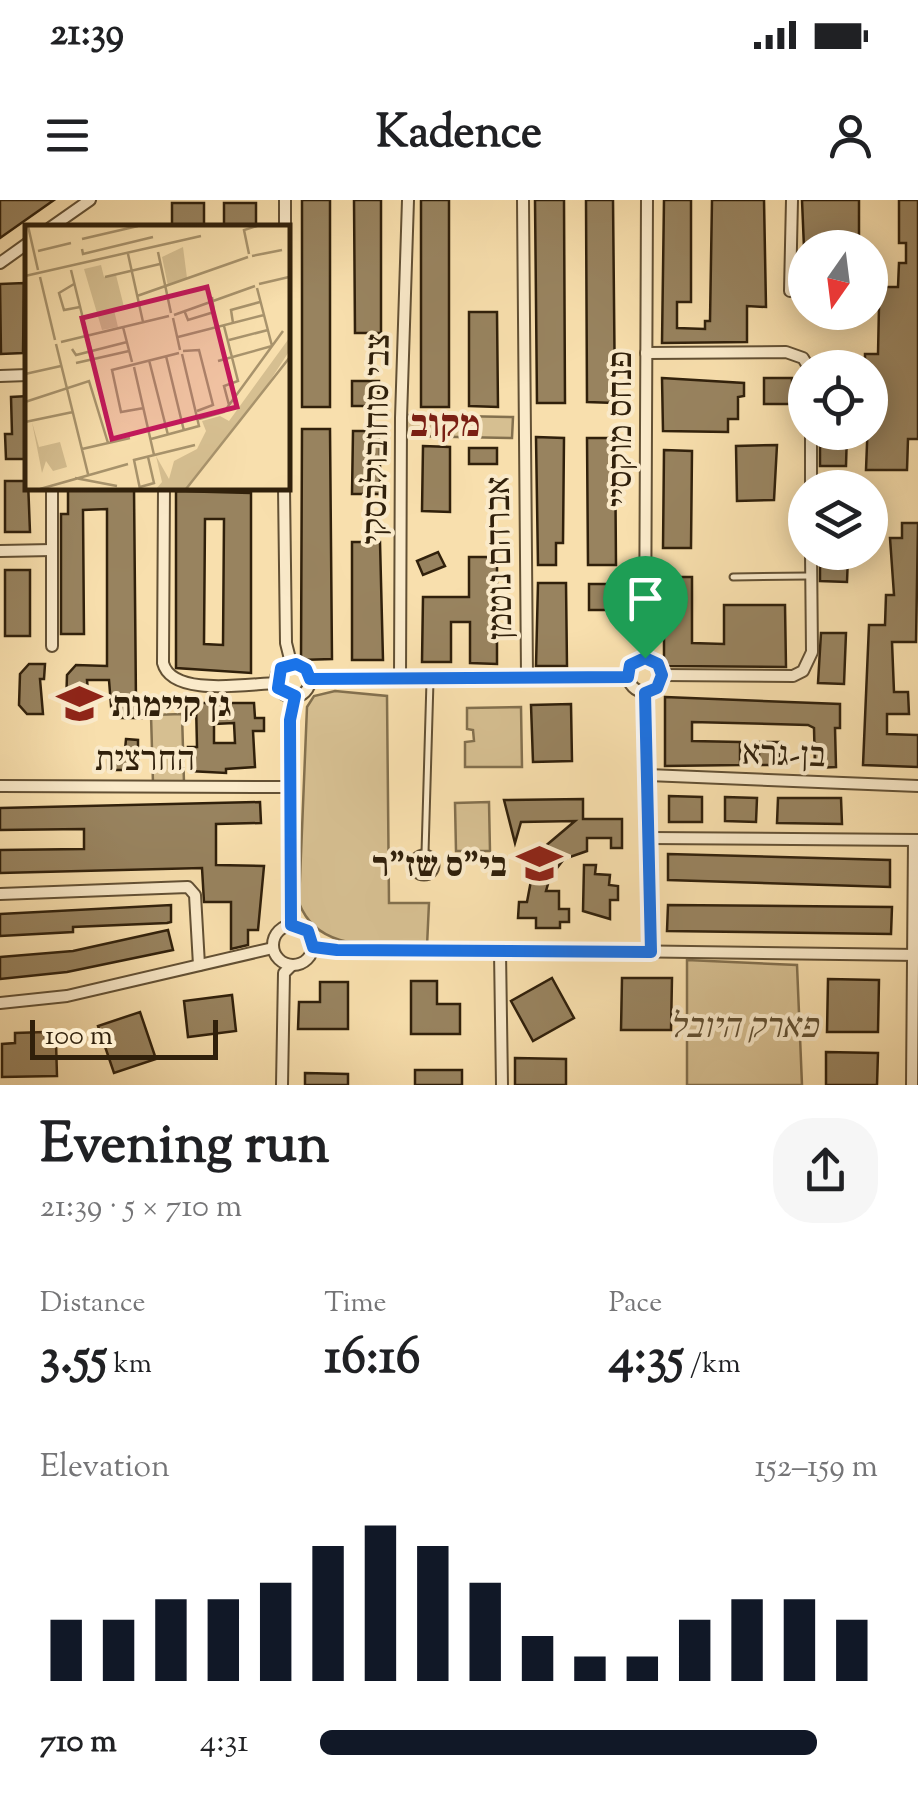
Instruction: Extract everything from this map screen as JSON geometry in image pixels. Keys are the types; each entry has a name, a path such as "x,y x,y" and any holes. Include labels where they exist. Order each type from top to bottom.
{"street":[{"path":"54,225 90,200"},
{"name":"צבי סוחובולבסקי","path":"400,678 408,200"},
{"name":"אברהם נוטמן","path":"523,200 527,675"},
{"name":"פנחס מוקסיי","path":"645,658 647,200"},
{"path":"791,230 792,200"},
{"path":"0,263 25,245"},
{"path":"646,352 788,353"},
{"path":"0,376 25,375"},
{"path":"52,490 52,646"},
{"path":"164,490 163,664 167,676 175,682 190,684 276,683"},
{"path":"284,490 286,643 291,663"},
{"path":"0,551 52,550"},
{"path":"662,675 793,676 804,671 812,652 812,570"},
{"path":"645,658 658,664 662,675 657,688 645,693 634,690 628,677 630,665 645,658"},
{"path":"291,663 306,669 310,679 304,692 295,696 285,695 276,683 281,668 291,663"},
{"path":"310,679 628,677"},
{"path":"645,693 651,952"},
{"path":"291,925 290,720 295,696"},
{"name":"בן-גרא","path":"648,775 918,786"},
{"name":"החרצית","path":"0,786 290,787"},
{"path":"650,838 916,840 912,1085"},
{"path":"0,894 188,887 195,895 198,964"},
{"path":"273,948 280,930 291,925 308,931 313,947 304,962 292,965 284,973 282,1085"},
{"path":"313,947 916,954"},
{"path":"0,1003 67,996 273,948"},
{"path":"273,948 280,960 292,965"},
{"path":"500,952 502,1085"}],"lane":[{"path":"733,576 812,576"},
{"path":"425,853 430,678"},
{"path":"425,853 434,858 436,868 422,876 413,864 416,856 425,853"}],"green space":[{"path":"406,415 513,417 512,438 406,436"},
{"path":"335,691 387,696 389,903 429,903 427,946 371,945 336,939 308,920 299,903 307,707 314,696"},
{"path":"521,707 522,767 465,767 465,742 474,741 473,730 467,729 467,708"},
{"path":"182,714 184,783 153,783 151,715"},
{"path":"489,802 490,851 456,851 455,803"},
{"name":"פארק היובל","path":"687,960 797,965 802,1085 687,1085"}],"building":[{"path":"0,200 54,200 0,238"},
{"path":"302,200 330,200 330,407 302,407"},
{"path":"354,200 381,200 381,333 355,333"},
{"path":"421,200 449,200 449,407 421,407"},
{"path":"535,200 564,200 565,403 537,403"},
{"path":"586,200 613,200 615,403 587,402"},
{"path":"664,200 691,200 691,302 677,302 677,328 705,329 705,321 710,321 712,200 764,200 766,307 747,306 747,342 662,343"},
{"path":"802,200 859,200 859,230 803,230"},
{"path":"899,200 918,200 918,439 908,439 907,470 866,470 867,450 888,450 888,350 878,350 878,330 888,330 888,287 898,287 899,263 906,263 906,243 899,243"},
{"path":"172,203 204,203 204,225 172,225"},
{"path":"224,203 256,203 256,225 224,225"},
{"path":"24,283 23,353 1,354 0,284"},
{"path":"469,312 497,312 498,407 469,406"},
{"path":"662,378 744,383 744,396 738,397 738,419 728,419 728,432 663,431"},
{"path":"764,378 788,378 788,404 764,404"},
{"path":"352,381 379,381 378,406 352,406"},
{"path":"25,396 25,459 6,459 5,434 12,434 11,397"},
{"path":"302,429 330,429 332,659 301,660"},
{"path":"353,431 380,431 380,494 352,494"},
{"path":"536,437 564,438 563,543 556,543 556,565 538,565"},
{"path":"587,438 615,438 616,565 588,565"},
{"path":"777,445 774,500 737,501 736,446"},
{"path":"423,446 450,447 450,512 422,511"},
{"path":"469,448 497,448 497,464 469,464"},
{"path":"664,450 692,451 691,548 663,548"},
{"path":"820,450 846,450 846,466 820,466"},
{"path":"5,481 25,481 30,532 5,532"},
{"path":"68,490 134,490 136,703 142,703 142,718 112,718 109,680 87,680 90,715 75,715 66,706 67,675 76,665 107,666 107,509 83,510 84,634 61,634 61,514 68,514"},
{"path":"176,491 251,493 251,673 176,668","holes":["205,519 224,519 223,645 204,644"]},
{"path":"902,523 918,523 916,642 892,642 894,692 908,692 909,714 887,714 887,734 918,735 918,767 863,765 869,625 885,625 886,595 894,595 890,538 902,538"},
{"path":"352,542 380,542 383,660 352,660"},
{"path":"438,552 445,566 423,575 417,561"},
{"path":"469,557 497,557 497,664 470,663 470,622 451,622 451,662 422,662 423,597 469,597"},
{"path":"5,570 30,570 30,636 5,636"},
{"path":"820,570 847,570 847,582 820,581"},
{"path":"664,577 692,577 692,643 724,644 724,605 785,605 786,667 664,666"},
{"path":"538,583 566,583 567,666 536,666"},
{"path":"589,584 618,584 618,610 589,610"},
{"path":"821,633 846,633 844,684 818,683"},
{"path":"29,664 45,664 44,679 40,679 43,714 27,714 19,705 20,674"},
{"path":"665,697 840,704 840,728 835,728 836,767 815,768 814,728 808,725 692,722 692,741 740,742 740,765 665,766"},
{"path":"196,703 254,703 255,718 264,718 264,731 253,731 255,767 226,769 226,773 189,771 188,747 197,747","holes":["234,723 235,743 214,743 214,724"]},
{"path":"571,704 572,761 533,762 531,705"},
{"path":"126,739 138,740 138,770 108,770 108,750 125,750"},
{"path":"759,742 779,742 780,765 759,765"},
{"path":"669,796 702,797 702,822 669,822"},
{"path":"725,797 757,798 756,822 725,821"},
{"path":"778,798 841,798 842,824 777,823"},
{"path":"583,799 583,819 622,819 622,848 611,848 611,838 587,838 587,851 564,859 550,877 546,891 559,891 559,909 569,909 569,922 560,922 560,928 536,928 536,918 518,918 519,902 527,902 536,854 575,821 521,822 515,843 504,800"},
{"path":"260,802 261,823 216,824 216,865 264,866 258,930 248,930 248,945 231,949 231,902 204,902 202,868 0,873 0,850 84,849 84,829 0,830 0,808"},
{"path":"668,854 890,860 890,887 668,880"},
{"path":"584,865 596,865 595,874 610,875 609,885 618,886 618,900 610,900 610,919 583,911"},
{"path":"171,905 171,922 167,923 73,927 73,932 0,936 0,914"},
{"path":"668,905 892,907 891,934 667,931"},
{"path":"168,930 173,950 67,972 0,979 0,957 73,951"},
{"path":"552,978 574,1018 533,1041 511,1001"},
{"path":"622,978 672,978 671,1030 621,1030"},
{"path":"828,979 879,980 878,1032 827,1032"},
{"path":"411,981 437,981 437,1004 460,1004 460,1034 411,1034"},
{"path":"320,982 348,982 348,1029 298,1029 299,1002 320,1002"},
{"path":"232,995 236,1031 188,1037 184,1001"},
{"path":"140,1012 156,1059 114,1073 98,1026"},
{"path":"45,1032 45,1042 56,1042 57,1076 2,1077 2,1044 15,1043 15,1033"},
{"path":"826,1052 878,1053 877,1085 826,1085"},
{"path":"515,1058 566,1059 566,1085 515,1085"},
{"path":"415,1070 462,1070 462,1085 415,1085"},
{"path":"305,1073 348,1074 348,1085 305,1085"}],"place":[{"name":"גן קיימות","path":"79,704"},
{"name":"בי\"ס שז\"ר","path":"540,864"}],"district":[{"name":"מקוב","path":"445,423"}],"route":[{"path":"645,658 658,664 662,675 657,688 645,693 651,952 337,950 313,947 308,931 291,925 290,720 295,696 285,695 276,683 278,672 286,664 302,666 310,679 628,677 630,665 645,658"}]}
